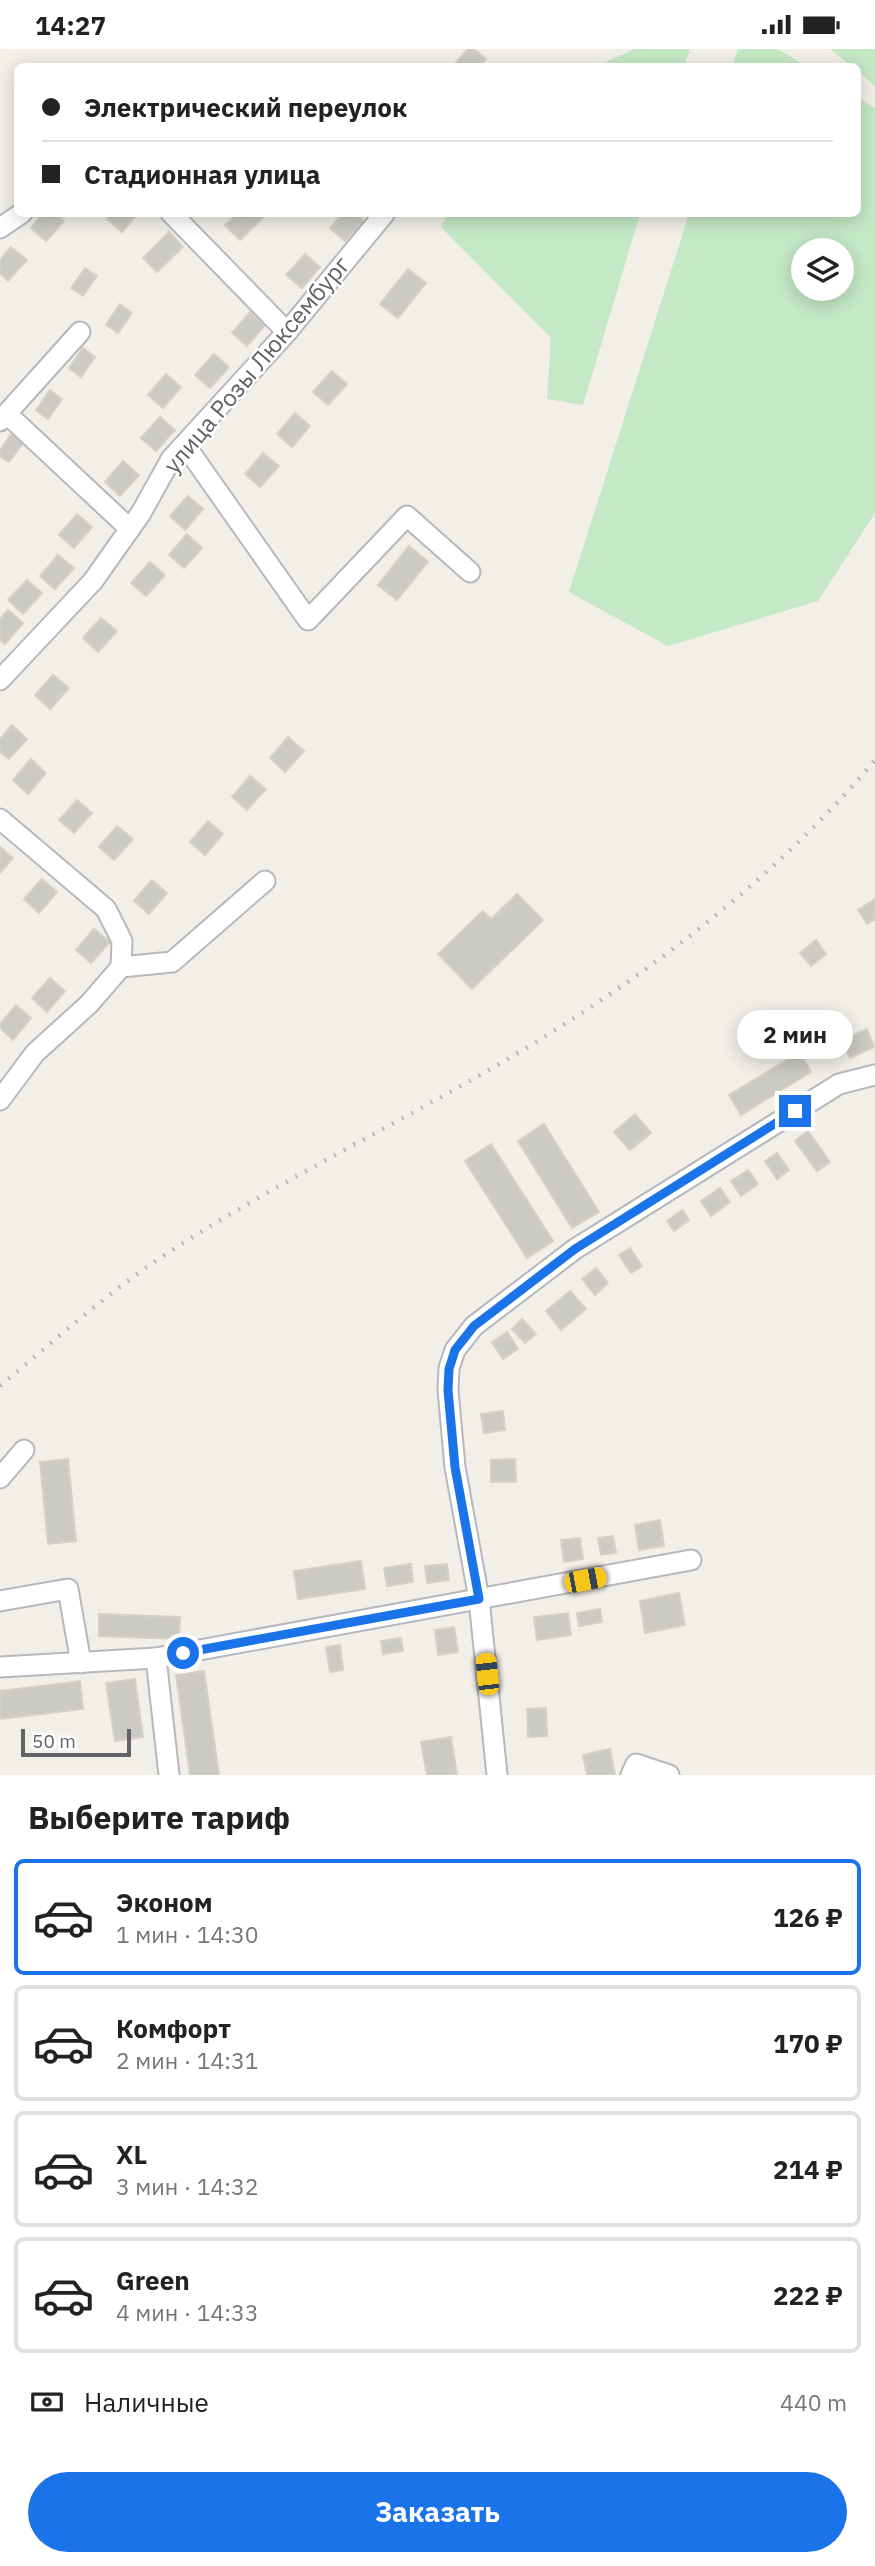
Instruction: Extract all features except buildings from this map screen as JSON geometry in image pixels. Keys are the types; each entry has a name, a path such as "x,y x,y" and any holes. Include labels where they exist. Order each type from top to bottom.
{"street":[{"path":"0,228 16,217"},
{"path":"175,217 287,333"},
{"name":"улица Розы Люксембург","path":"0,680 93,581 130,529 171,459 287,333 381,217"},
{"path":"80,332 3,417 130,529"},
{"path":"184,445 308,620 407,516 470,572"},
{"path":"0,820 106,909 122,941 121,967 89,1004 35,1053 0,1100"},
{"path":"121,967 172,962 265,881"},
{"path":"497,1775 479,1599 455,1467 448,1390 449,1369 455,1350 474,1326 575,1249 839,1084 875,1075"},
{"path":"0,1478 24,1450"},
{"path":"0,1667 156,1658 691,1560"},
{"path":"0,1601 68,1589 81,1663"},
{"path":"156,1658 169,1775"},
{"path":"631,1775 636,1763 669,1775"}],"green space":[{"path":"634,49 690,49 685,63 604,63"},
{"path":"738,49 778,49 801,63 733,63"},
{"path":"830,49 875,49 875,86 861,74 861,63 847,63"},
{"path":"861,100 875,108 875,513 818,601 668,646 569,592 688,217 861,217"},
{"path":"446,217 639,217 583,405 547,399 551,338 441,227"}],"railway":[{"path":"0,1386 102,1301 166,1254 262,1196 509,1058 644,970 726,907 766,872 804,837 875,760"}],"route":[{"path":"183,1653 479,1599 455,1467 448,1390 449,1369 455,1350 474,1326 575,1249 795,1111"}]}
